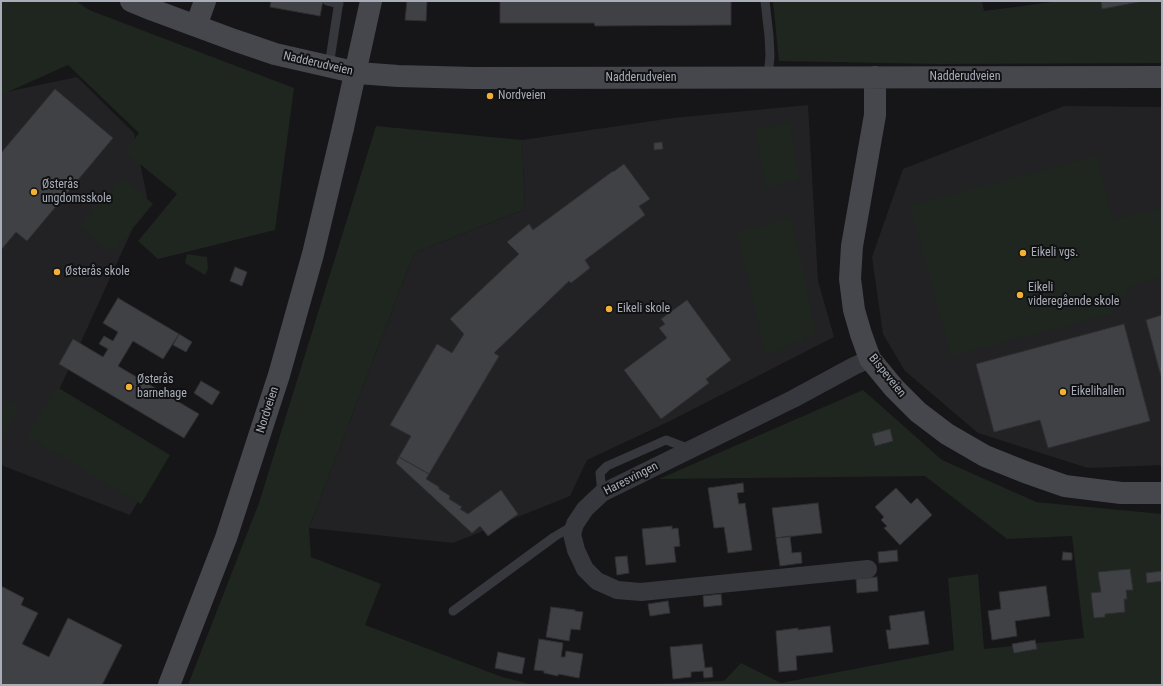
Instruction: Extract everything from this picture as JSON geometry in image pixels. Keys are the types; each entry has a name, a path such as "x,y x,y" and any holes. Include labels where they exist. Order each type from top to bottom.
{"main road":[{"name":"Nadderudveien","path":"131,1 153,10 177,9 196,26 275,54 358,73 398,76 473,78 1162,77"},
{"path":"196,26 205,1"},
{"name":"Nordveien","path":"169,685 226,538 279,375 313,254 371,1"},
{"name":"Bispeveien","path":"875,77 874,115 852,246 850,279 854,310 860,334 870,359 894,388 918,412 948,434 985,456 1065,486 1120,493 1162,493"}],"street":[{"name":"Haresvingen","path":"575,524 585,509 602,493 793,399 870,359"},
{"path":"575,524 572,534 576,550 585,569 597,581 617,590 641,592 868,569"}],"lane":[{"path":"327,1 339,2 329,66"},
{"path":"765,1 770,56 768,77"},
{"path":"453,611 554,537 575,524"}],"shaded area":[{"path":"1,1 76,1 89,10 294,88 275,230 158,259 138,241 177,194 125,152 139,133 68,65 1,95"},
{"path":"773,1 982,1 984,11 1060,1 1162,1 1162,63 939,64 779,61"},
{"name":"Østerås skole","path":"77,77 134,133 147,197 59,390 165,455 130,515 1,465 1,93"},
{"name":"Eikeli skole","path":"808,105 818,281 834,337 670,421 587,460 570,496 453,543 309,528 414,253 525,209 522,140 673,118"},
{"name":"Eikeli videregående skole","path":"1064,106 1162,107 1162,465 1088,468 978,433 905,371 883,334 872,257 903,169"},
{"path":"790,123 799,179 766,188 755,129"},
{"path":"376,126 522,140 525,209 414,253 309,528 311,557 381,584 365,625 502,677 533,685 188,685 259,503"},
{"name":"Eikeli vgs.","path":"1097,156 1113,220 1162,208 1162,277 1131,286 1112,314 951,356 910,205"},
{"path":"122,177 153,204 112,253 80,226"},
{"path":"791,218 816,333 766,356 737,232"},
{"path":"187,254 207,257 208,269 205,275 185,263"},
{"path":"57,387 170,455 141,504 27,436"},
{"path":"863,390 942,460 1036,502 1162,514 1162,685 625,685 724,681 741,663 781,683 954,650 948,578 978,574 984,649 1084,638 1072,536 1007,539 925,476 659,479"},
{"path":"1,397 19,406 1,443"}],"building":[{"path":"271,1 323,1 320,16 270,7"},
{"path":"407,1 427,1 426,21 405,20"},
{"path":"500,1 731,1 731,25 595,26 594,23 500,23"},
{"path":"1101,1 1144,1 1102,9"},
{"name":"Østerås ungdomsskole","path":"55,89 113,138 27,241 16,232 1,250 1,153"},
{"path":"662,142 663,149 654,150 654,143"},
{"path":"624,164 650,199 639,206 645,215 585,260 590,268 571,283 569,281 494,353 499,356 429,474 399,457 411,436 390,425 437,344 452,353 464,334 450,319 519,254 507,242 529,224 533,230"},
{"path":"235,267 247,272 242,286 230,281"},
{"path":"118,298 179,334 163,359 133,341 118,366 199,414 184,438 59,364 73,339 103,357 108,349 99,344 104,336 113,341 118,332 103,323"},
{"path":"687,300 731,360 706,379 709,383 661,419 624,370 667,338 659,328 665,324 661,319"},
{"path":"1162,315 1162,380 1146,320"},
{"name":"Eikelihallen","path":"1124,324 1150,421 1048,448 1040,420 994,432 976,364"},
{"path":"179,334 192,342 186,352 173,345"},
{"path":"201,381 220,392 212,405 194,393"},
{"path":"890,429 893,441 875,446 872,434"},
{"path":"399,457 429,474 426,479 450,496 449,499 462,507 460,509 468,514 501,490 518,514 488,536 480,526 472,533 396,463"},
{"path":"743,483 744,492 737,493 739,504 745,503 752,550 728,553 724,527 714,528 708,488"},
{"path":"896,488 911,504 917,498 932,515 900,545 884,528 887,526 881,520 884,517 875,507"},
{"path":"818,503 822,533 776,538 772,508"},
{"path":"672,526 672,529 678,528 680,546 674,547 676,562 646,565 642,529"},
{"path":"790,536 792,553 801,552 802,563 780,566 776,538"},
{"path":"897,550 898,561 879,563 878,552"},
{"path":"1063,552 1072,553 1072,560 1062,560"},
{"path":"627,556 629,573 617,575 615,557"},
{"path":"1130,569 1133,590 1126,590 1127,599 1124,599 1125,612 1105,614 1105,617 1094,618 1091,593 1101,592 1098,572"},
{"path":"1162,571 1162,581 1147,583 1146,573"},
{"path":"877,577 878,591 857,593 856,579"},
{"path":"1,586 24,598 21,605 38,613 22,644 49,657 68,618 122,645 102,685 1,685"},
{"path":"1046,586 1050,616 1015,621 1017,636 992,640 988,611 1001,609 999,592"},
{"path":"721,594 722,605 704,607 703,596"},
{"path":"668,601 670,613 650,616 648,604"},
{"path":"551,607 583,612 580,630 571,629 569,641 546,637"},
{"path":"924,611 929,644 889,649 886,630 891,630 889,616"},
{"path":"830,626 833,652 796,656 797,670 779,672 776,631"},
{"path":"539,639 563,643 561,657 565,657 566,651 583,654 579,678 558,674 558,676 544,673 544,671 534,670"},
{"path":"1035,640 1037,649 1014,653 1012,644"},
{"path":"702,644 705,668 712,667 713,677 704,678 703,671 691,672 691,677 673,679 670,647"},
{"path":"498,652 525,658 522,674 495,668"}],"place":[{"name":"Nordveien","path":"490,96"},
{"name":"Østerås ungdomsskole","path":"34,192"},
{"name":"Eikeli vgs.","path":"1023,253"},
{"name":"Østerås skole","path":"57,272"},
{"name":"Eikeli videregående skole","path":"1020,295"},
{"name":"Eikeli skole","path":"609,309"},
{"name":"Østerås barnehage","path":"129,387"},
{"name":"Eikelihallen","path":"1063,392"}]}
